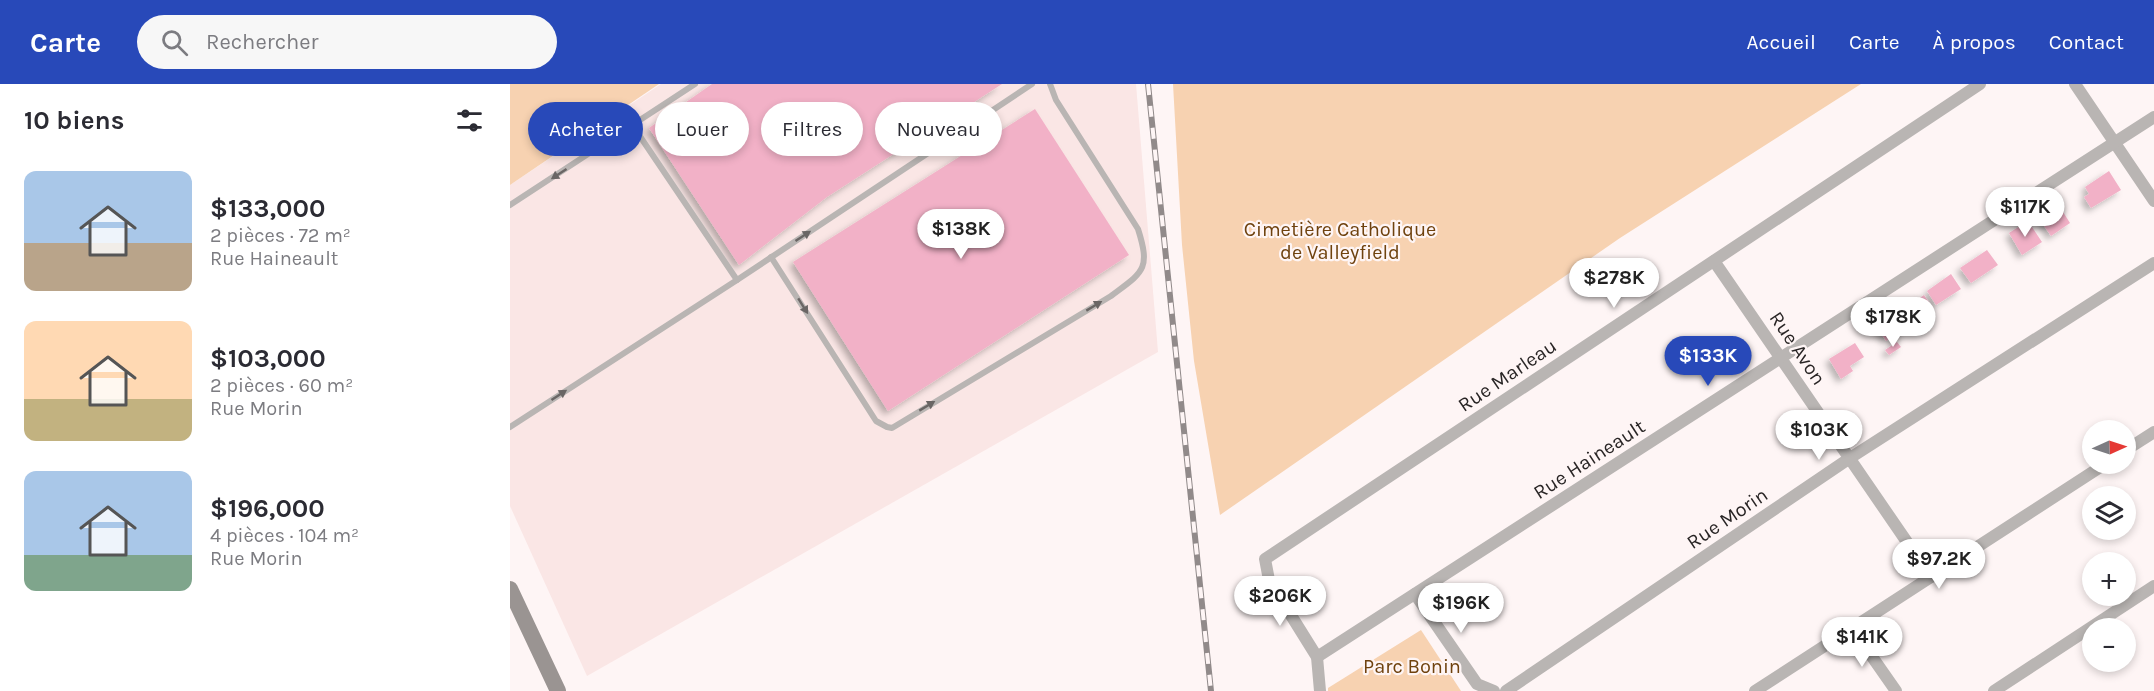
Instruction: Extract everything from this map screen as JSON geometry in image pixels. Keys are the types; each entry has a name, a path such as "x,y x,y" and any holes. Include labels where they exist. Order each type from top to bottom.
{"street":[{"name":"Rue Marleau","path":"1317,657 1269,580 1265,560 1980,84"},
{"path":"2075,84 2154,201"},
{"name":"Rue Haineault","path":"1317,657 2154,117"},
{"name":"Rue Avon","path":"1714,261 1931,577"},
{"name":"Rue Morin","path":"1506,691 1850,458 2154,263"},
{"path":"2136,444 2154,432"},
{"path":"1755,691 2090,474"},
{"path":"1994,691 2154,586"},
{"path":"510,589 558,691"},
{"path":"1415,594 1477,684 1494,691"},
{"path":"1852,628 1896,691"},
{"path":"1317,657 1320,691"}],"lane":[{"path":"643,119 695,84"},
{"path":"510,426 737,280 1032,84"},
{"path":"771,257 876,421 887,428 892,428 1111,296 1141,274 1144,248 1138,229 1056,100 1050,84"},
{"path":"643,141 737,280"},
{"path":"510,205 586,156"}],"shaded area":[{"path":"661,84 1136,84 1158,352 587,676 510,506 510,185 553,156 643,156 643,102 634,102"}],"green space":[{"path":"510,84 659,84 632,102 528,102 528,156 553,156 510,185"},
{"name":"Cimetière Catholique de Valleyfield","path":"1173,84 1861,84 1620,238 1220,515 1194,361 1182,245"},
{"name":"Parc Bonin","path":"1421,630 1461,691 1328,691 1328,688"}],"building":[{"path":"712,84 1002,84 974,102 875,102 875,156 890,156 827,197 739,265 667,156 749,156 749,102 686,102"},
{"path":"1035,109 1129,255 888,411 793,262 961,156 1002,156 1002,130"},
{"path":"655,124 655,137 649,128"},
{"path":"2109,171 2121,190 2091,208 2084,197 2089,194 2085,187"},
{"path":"2058,204 2070,223 2051,236 2038,217"},
{"path":"2028,221 2042,242 2022,255 2009,233"},
{"path":"1987,250 1998,265 1971,283 1960,268"},
{"path":"1951,274 1961,289 1936,305 1927,291"},
{"path":"1924,295 1933,308 1909,324 1901,311"},
{"path":"1896,315 1905,328 1886,341 1877,327"},
{"path":"1897,342 1901,347 1889,355 1885,350"},
{"path":"1855,343 1864,357 1850,366 1853,371 1841,379 1829,359"}],"railway":[{"path":"1148,84 1211,691"}]}
